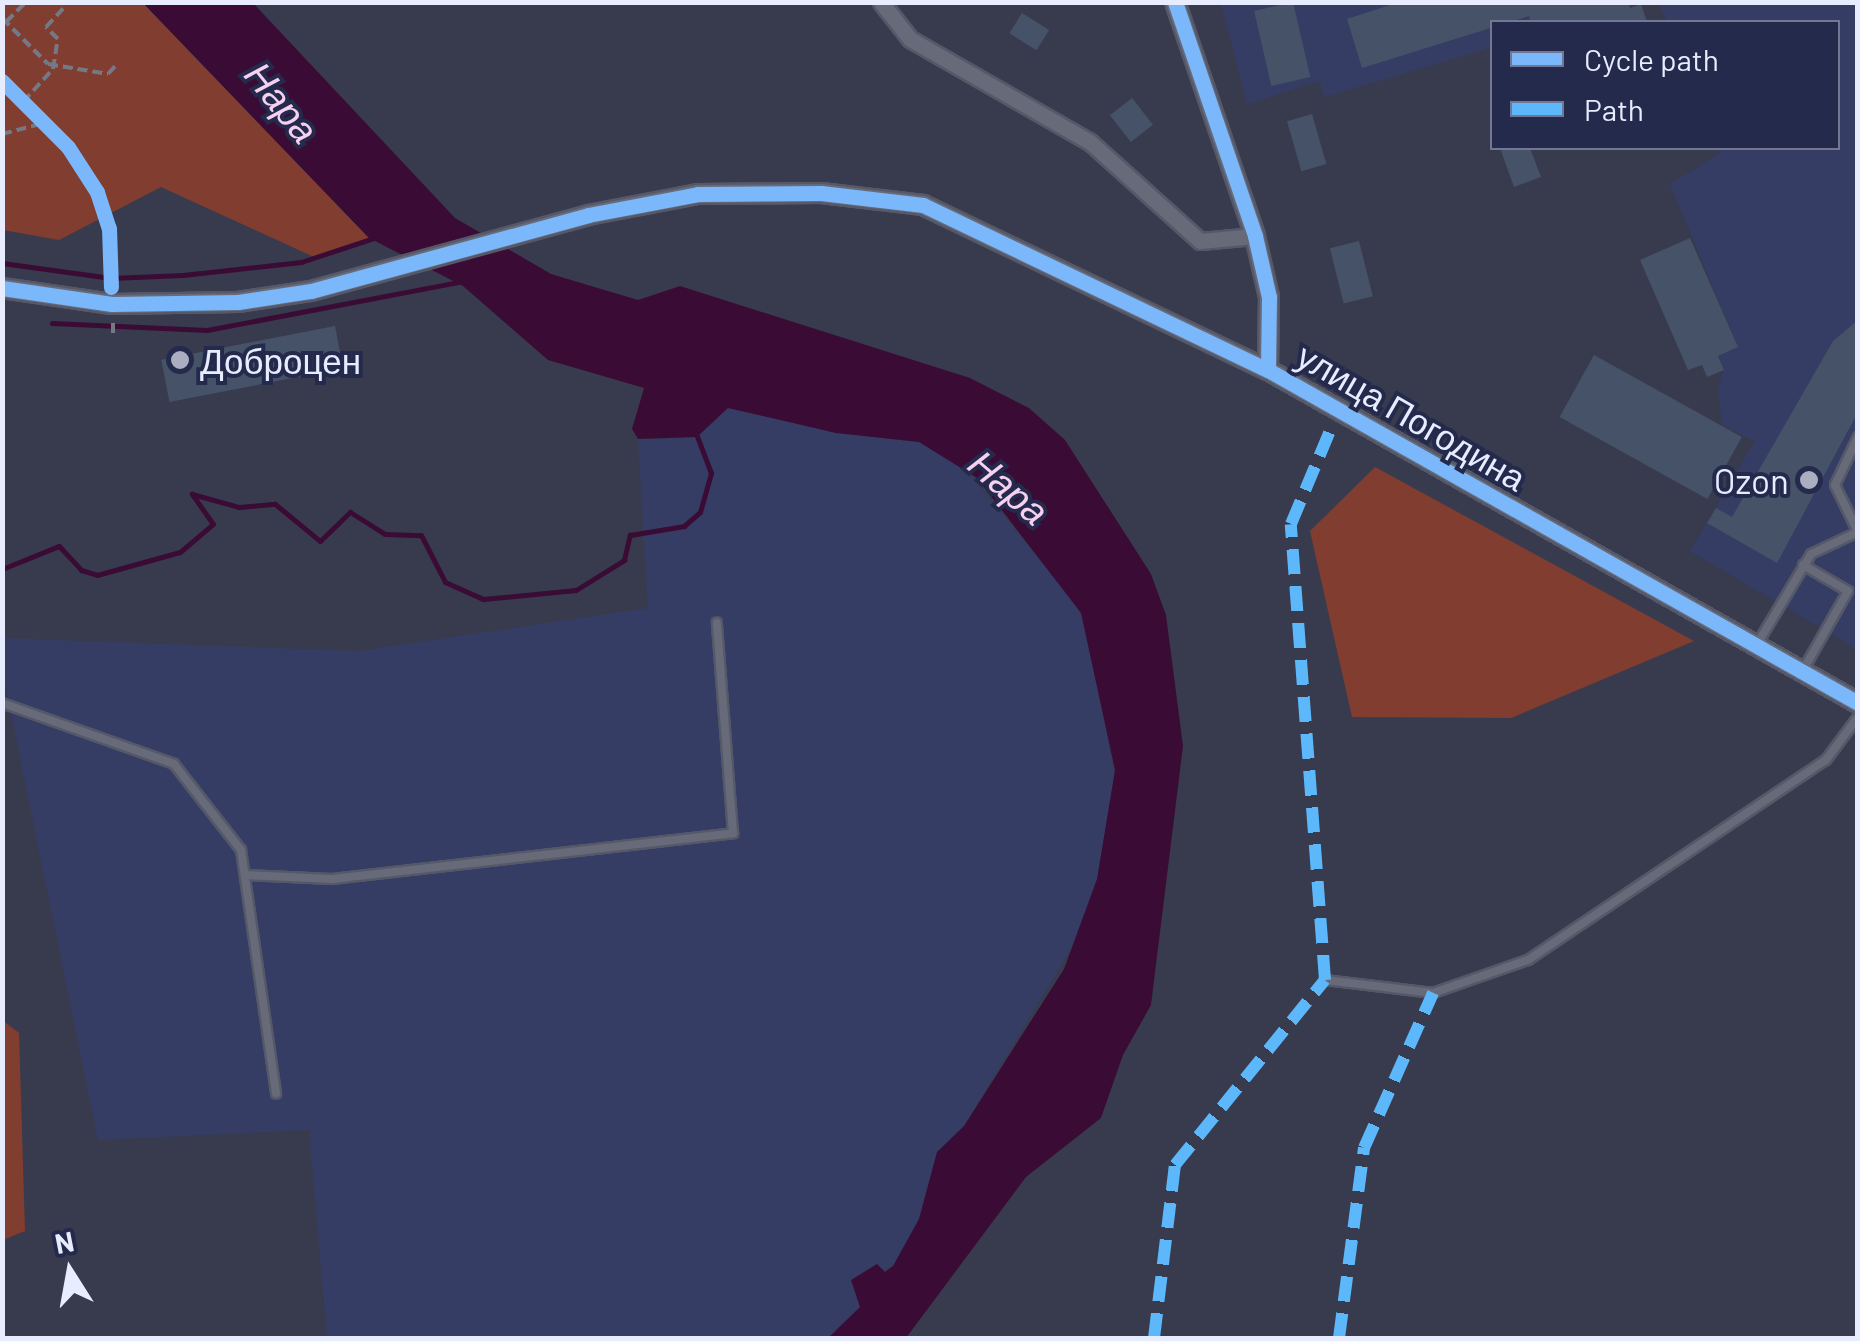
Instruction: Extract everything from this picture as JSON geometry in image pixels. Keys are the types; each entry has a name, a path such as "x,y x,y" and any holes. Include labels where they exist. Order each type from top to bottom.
{"street":[{"path":"881,2 910,39 1090,142 1200,241 1254,236"},
{"name":"улица Погодина","path":"1176,2 1254,236 1269,297 1268,370 1858,703"},
{"path":"2,288 112,304 238,302 312,290 588,215 698,194 821,193 923,205 1268,370"}],"lane":[{"path":"1756,646 1803,565 1830,540 1858,532 1835,486 1858,437"},
{"path":"1802,672 1853,591 1803,565"},
{"path":"244,876 332,879 734,833 717,623"},
{"path":"2,703 174,764 241,850 276,1094"},
{"path":"1325,980 1433,993 1528,960 1826,760 1858,717"}],"path":[{"path":"26,2 4,20 54,65 108,74 116,66"},
{"path":"23,102 54,65 58,39 46,27 64,8"},
{"path":"4,87 50,129"},
{"path":"2,134 50,129"},
{"path":"113,323 113,333"}],"shaded area":[{"path":"2,3 143,3 369,238 314,257 161,187 59,240 3,230"},
{"path":"1221,3 1628,3 1574,20 1490,20 1490,48 1325,97 1319,81 1247,104"},
{"path":"1659,3 1857,3 1857,649 1690,551 1755,441 1722,425 1718,386 1724,370 1718,356 1738,347 1670,184 1720,154 1719,150 1840,150 1840,20 1666,20"},
{"path":"727,408 836,433 919,442 960,462 1075,603 1091,638 1115,781 1097,879 1079,935 964,1126 937,1152 919,1219 893,1266 851,1280 860,1307 840,1333 828,1338 327,1338 309,1130 98,1140 3,674 2,638 358,651 648,608 638,439 685,438"},
{"path":"1375,467 1694,641 1511,718 1352,717 1310,531"},
{"path":"2,1020 19,1033 25,1231 3,1240"}],"water":[{"name":"Нара","path":"143,3 253,3 455,218 551,274 638,300 680,286 970,378 1029,408 1065,440 1151,574 1166,615 1183,746 1151,1005 1123,1055 1101,1118 1026,1177 906,1338 828,1338 860,1307 851,1280 877,1264 885,1272 893,1266 919,1219 937,1152 964,1126 1064,969 1097,879 1115,770 1081,613 977,478 919,442 836,433 728,408 697,437 638,439 632,429 644,388 548,360 463,286 369,238"}],"building":[{"path":"1293,2 1310,77 1271,86 1254,11"},
{"path":"1399,2 1629,2 1630,8 1641,4 1646,20 1530,20 1529,16 1490,20 1490,28 1362,68 1347,19"},
{"path":"1022,13 1049,30 1036,50 1009,33"},
{"path":"1132,98 1153,125 1131,142 1110,115"},
{"path":"1312,114 1326,164 1301,171 1287,121"},
{"path":"1501,150 1531,150 1541,177 1514,187"},
{"path":"1690,238 1738,347 1718,356 1724,370 1707,377 1702,365 1688,370 1640,260"},
{"path":"1359,241 1373,296 1344,304 1330,248"},
{"path":"1858,320 1858,412 1777,563 1707,523 1716,508 1732,517 1833,341"},
{"path":"335,326 343,368 169,402 161,360"},
{"path":"1594,355 1742,437 1707,499 1560,417"}],"waterway":[{"path":"2,263 111,278 183,275 301,262 374,238"},
{"path":"52,323 207,330 464,281"},
{"path":"2,569 59,546 81,570 97,575 180,552 213,524 192,494 239,507 275,504 320,541 350,512 385,534 421,535 445,582 483,599 576,590 624,560 630,535 684,526 700,512 711,473 695,431"}],"marked path":[{"path":"1154,1338 1175,1165 1325,980 1291,524 1332,426"},
{"path":"1339,1338 1364,1148 1433,993"}],"cycle path":[{"path":"1175,2 1255,236 1269,297 1268,370 1858,703"},
{"path":"2,81 68,147 97,192 109,228 111,287"},
{"path":"2,288 112,304 238,302 311,291 588,215 698,194 821,193 923,205 1268,370"}],"place":[{"name":"Доброцен","path":"180,360"},
{"name":"Ozon","path":"1809,480"}]}
